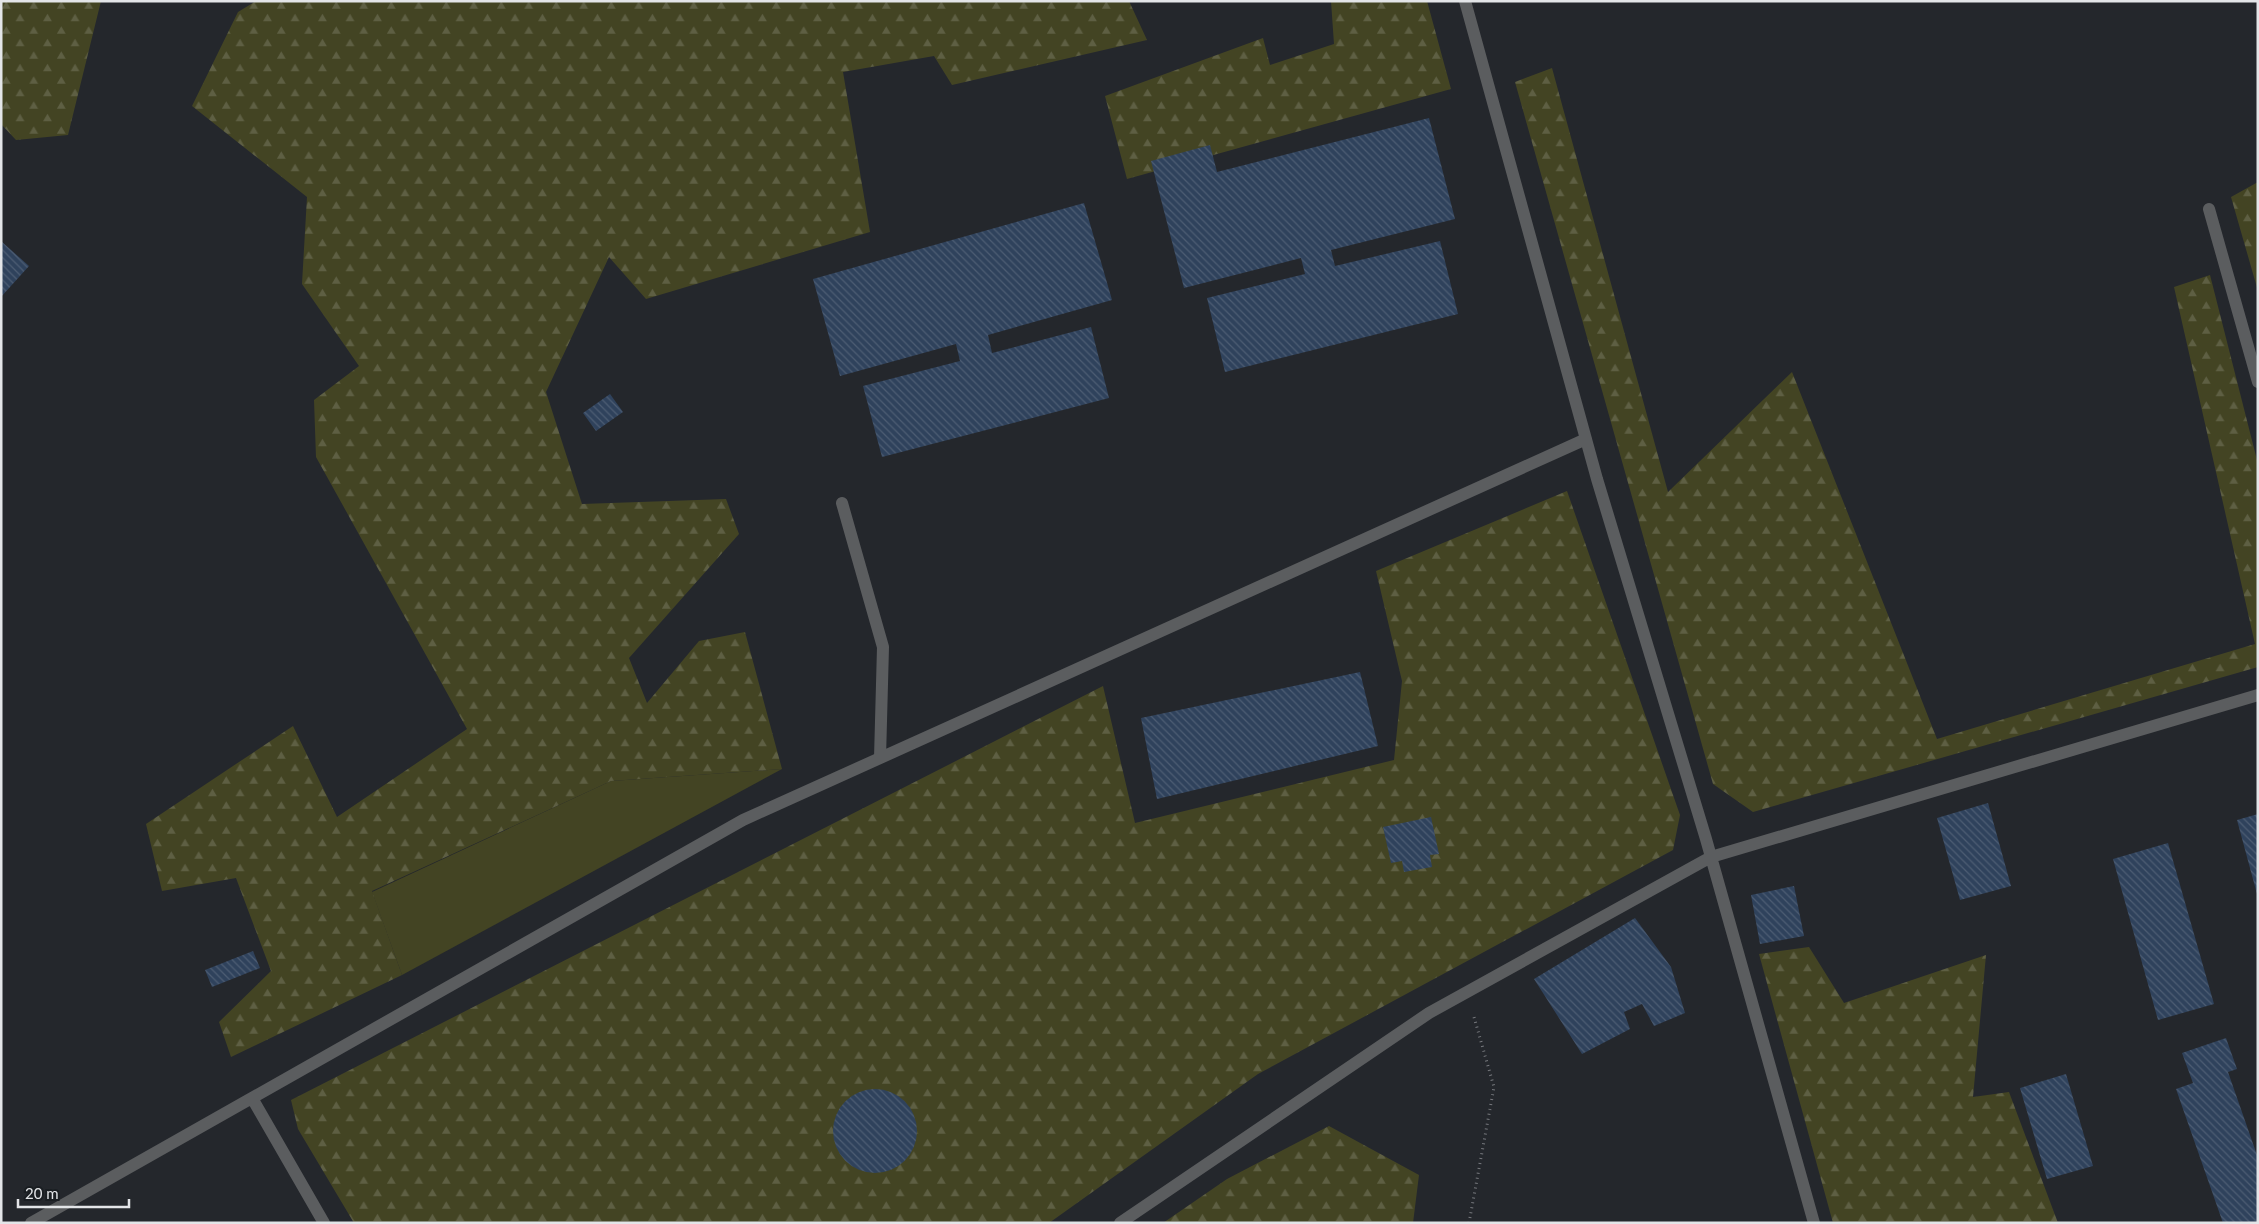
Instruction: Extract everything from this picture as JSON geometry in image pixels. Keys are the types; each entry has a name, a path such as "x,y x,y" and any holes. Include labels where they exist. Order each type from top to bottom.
{"street":[{"path":"1465,1 1586,439 1711,857 1814,1223"},
{"path":"2209,209 2258,382"},
{"path":"31,1223 743,820 1586,439"},
{"path":"842,503 883,647 880,758"},
{"path":"1120,1223 1429,1013 1711,857 2258,695"},
{"path":"252,1098 324,1223"}],"path":[{"path":"1466,992 1494,1087 1469,1223"}],"green space":[{"path":"1,1 101,1 68,135 16,140 1,124"},
{"path":"256,1 1129,1 1147,40 952,85 934,56 843,72 870,232 646,299 609,257 546,392 582,504 726,499 739,534 629,658 647,703 699,641 745,632 782,769 611,781 372,891 402,975 231,1057 219,1022 271,971 236,878 162,891 146,824 293,726 337,817 467,729 316,457 314,400 359,366 302,284 307,197 192,106 238,12"},
{"path":"1331,1 1427,1 1451,89 1127,179 1105,96 1263,38 1270,65 1334,44"},
{"path":"1552,68 1668,492 1792,372 1937,739 2255,644 2174,287 2210,275 2258,464 2258,667 1753,812 1713,784 1515,82"},
{"path":"2258,182 2258,291 2231,197"},
{"path":"1567,491 1680,815 1673,850 1258,1074 1049,1223 354,1223 298,1129 291,1100 1103,686 1135,823 1394,760 1402,681 1376,571"},
{"path":"782,769 402,975 372,892 611,781"},
{"path":"1809,947 1844,1003 1986,955 1973,1097 2009,1092 2058,1223 1833,1223 1759,954"},
{"path":"1329,1126 1419,1175 1413,1223 1163,1223 1227,1179"}],"building":[{"path":"1429,118 1455,219 1331,250 1335,266 1440,241 1458,314 1225,372 1207,298 1305,274 1301,258 1184,288 1151,161 1210,145 1217,172"},
{"path":"1084,203 1112,300 988,335 992,353 1091,327 1109,398 882,457 863,386 960,361 956,344 840,376 813,279"},
{"path":"1,241 29,266 1,297"},
{"path":"610,394 623,412 596,431 583,413"},
{"path":"1360,672 1378,746 1157,799 1141,718"},
{"path":"1988,803 2011,886 1960,900 1937,818"},
{"path":"2258,814 2258,894 2257,894 2237,820"},
{"path":"1431,817 1439,854 1430,855 1432,867 1404,872 1402,861 1391,863 1383,827"},
{"path":"2168,843 2214,1004 2158,1020 2113,859"},
{"path":"1794,886 1804,936 1760,944 1751,895"},
{"path":"1635,918 1671,967 1685,1013 1654,1026 1642,1004 1624,1012 1630,1029 1582,1054 1534,979"},
{"path":"253,951 260,968 212,987 205,970"},
{"path":"2226,1038 2237,1069 2228,1072 2258,1158 2258,1223 2223,1223 2176,1089 2193,1083 2182,1053"},
{"path":"2066,1074 2093,1166 2047,1179 2020,1088"},
{"path":"867,1089 883,1089 899,1096 910,1107 917,1123 914,1147 905,1161 899,1166 883,1173 867,1173 851,1166 840,1155 833,1139 833,1123 840,1107 851,1096"}]}
